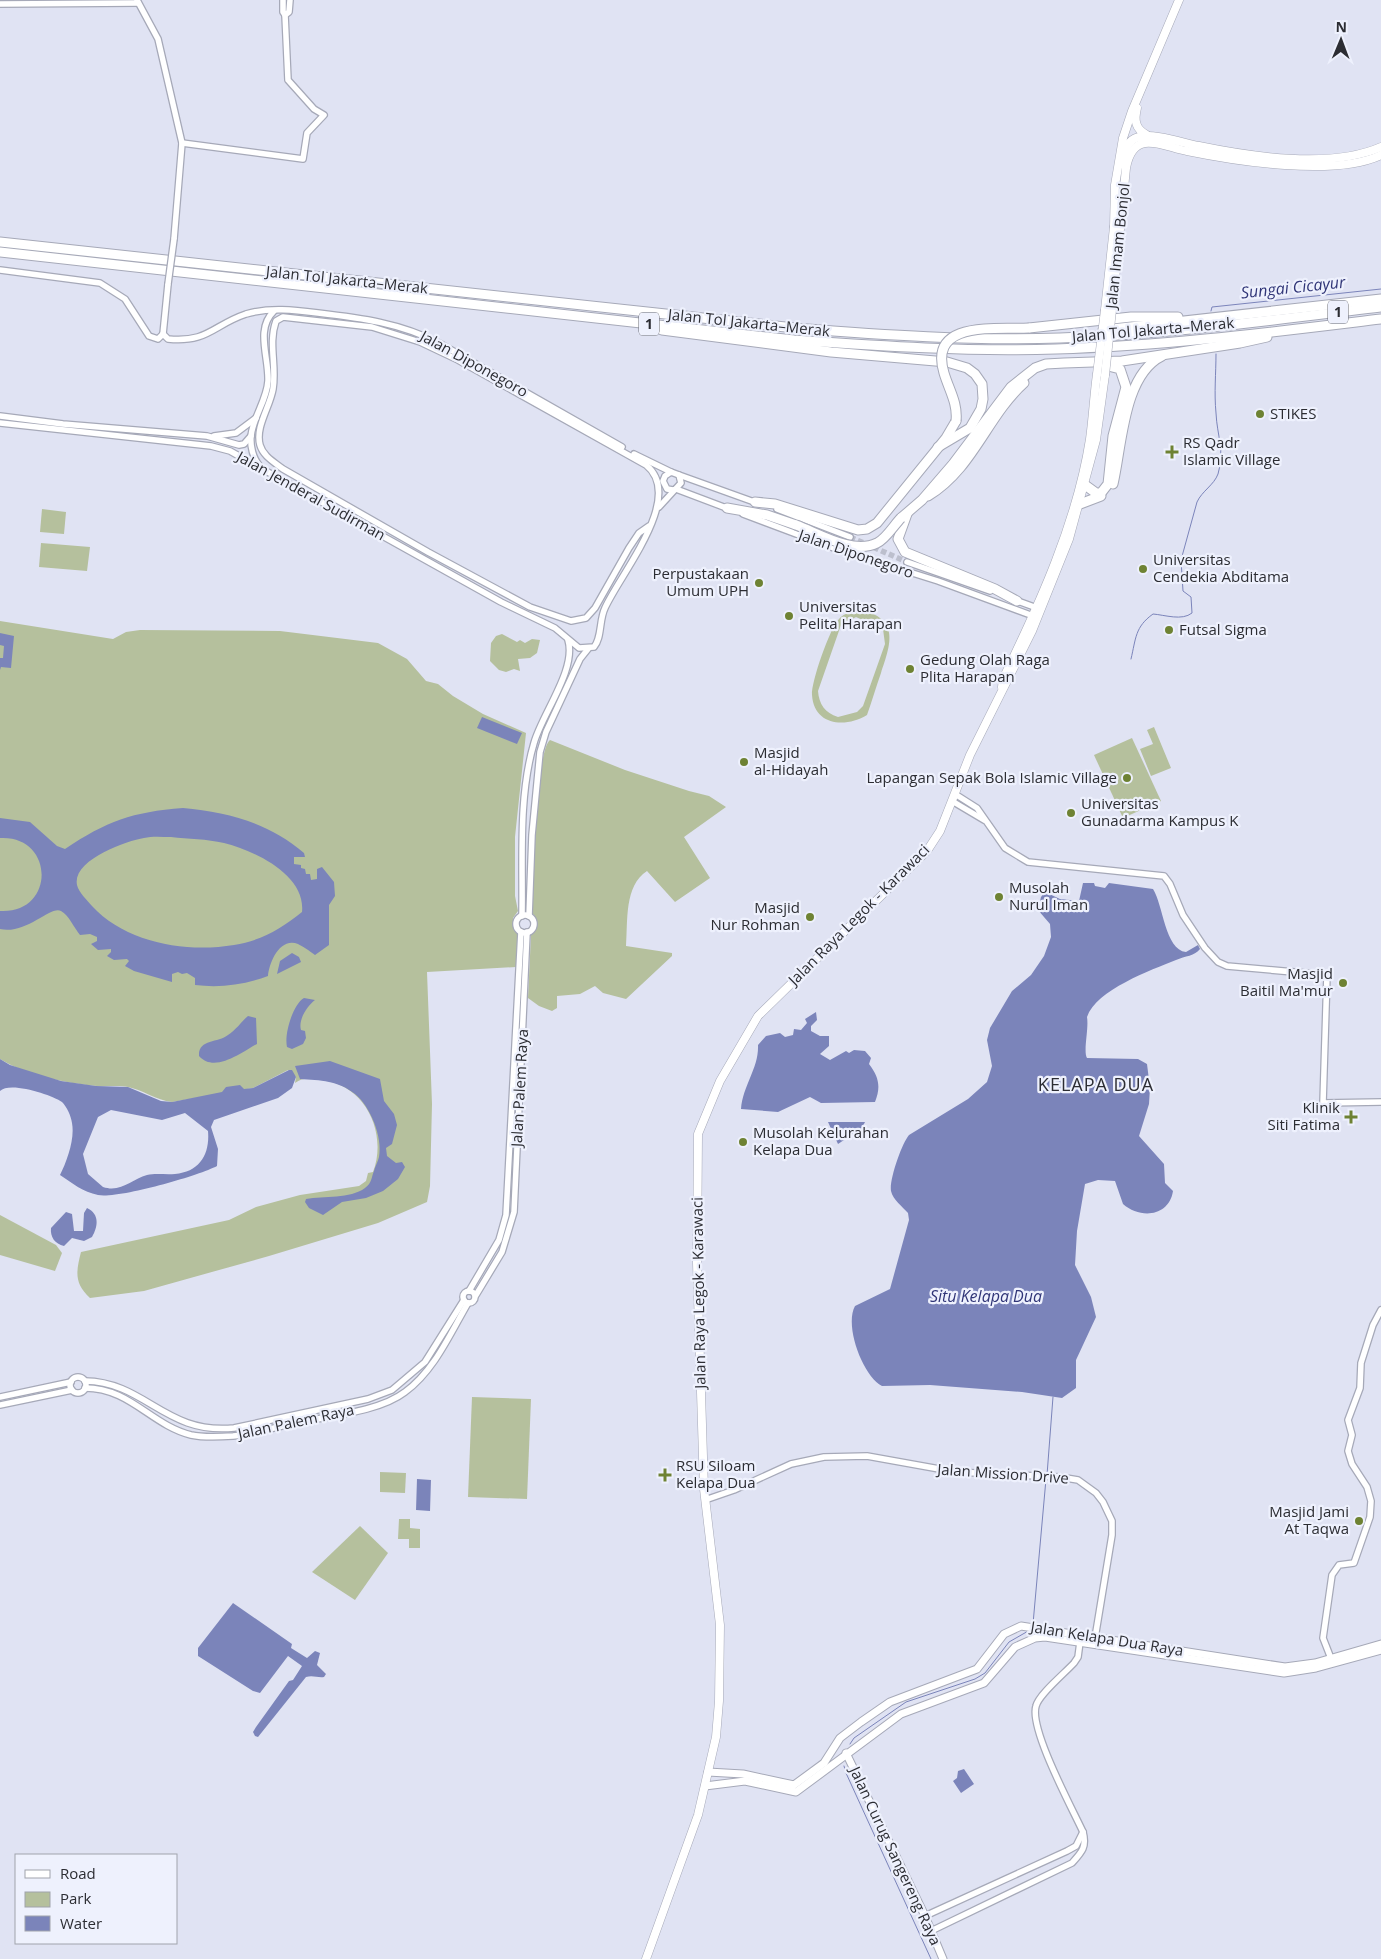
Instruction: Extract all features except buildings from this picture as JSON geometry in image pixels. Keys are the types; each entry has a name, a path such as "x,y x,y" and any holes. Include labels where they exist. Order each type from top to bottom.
{"highway":[{"name":"Jalan Tol Jakarta–Merak","path":"0,242 795,328 905,336 1060,338 1178,331 1381,307"},
{"name":"Jalan Tol Jakarta–Merak","path":"0,252 794,340 988,350 1057,349 1160,343 1300,329 1381,318"},
{"path":"1060,338 1111,329 1381,299"},
{"path":"755,502 775,504 858,530 867,529 877,523 938,447 956,421 957,406 942,366 943,352 947,343 957,334 967,330 1028,328 1131,318 1238,316"},
{"path":"634,322 672,333 831,352 947,362 967,368 975,374 982,384 983,399 981,410 970,428 938,447"},
{"path":"727,508 767,515 848,544 863,546 877,544 922,500 953,464 1011,387 1028,372 1046,364 1122,361 1240,344 1300,329"},
{"path":"1080,504 1104,495 1112,488 1129,407 1138,378 1149,364 1169,353"},
{"path":"922,500 939,490 963,464 1015,392 1034,374 1066,366 1095,365 1117,368 1124,374 1126,387 1113,436 1108,484 1101,492 1096,493 1084,488"},
{"path":"1084,488 1096,497"},
{"path":"905,515 898,539 905,552 995,589 1017,601"}],"main road":[{"name":"Jalan Imam Bonjol","path":"1116,229 1118,159 1128,123 1179,0"},
{"path":"1142,92 1135,121 1141,132 1152,137"},
{"path":"1116,229 1127,145 1137,137 1152,137"},
{"name":"Jalan Imam Bonjol","path":"1152,137 1296,162 1366,154 1381,147"},
{"name":"Jalan Imam Bonjol","path":"1035,616 1069,539 1096,440 1116,229 1126,168 1131,152 1137,146 1151,143 1252,162 1340,164 1366,160 1381,155"},
{"name":"Jalan Imam Bonjol","path":"1035,616 1073,509 1090,439 1101,374"},
{"name":"Jalan Raya Legok - Karawaci","path":"646,1959 698,1815 716,1737 718,1708 720,1625 704,1500 696,1205 697,1144 703,1121 727,1068 758,1016 926,851 940,831 970,755 1035,616"},
{"name":"Jalan Kelapa Dua Raya","path":"794,1788 824,1763 841,1737 890,1702 977,1669 1004,1634 1011,1629 1026,1626 1045,1628 1095,1638 1285,1667 1332,1661 1381,1650"},
{"path":"1045,1628 1045,1637"},
{"name":"Jalan Kelapa Dua Raya","path":"794,1788 901,1714 984,1683 1015,1647 1035,1638 1045,1637 1080,1642 1270,1672 1301,1671 1381,1644"},
{"name":"Jalan Curug Sangereng Raya","path":"846,1753 925,1916 943,1959"},
{"path":"708,1772 794,1788"},
{"path":"705,1786 742,1778"}],"street":[{"path":"182,143 303,159 307,133 324,115 314,109 288,80 286,16 283,12 283,0"},
{"path":"286,16 289,12 290,0"},
{"path":"0,4 138,1 158,39 182,143 174,239 163,334 158,339 149,336 125,299 100,283 0,270"},
{"name":"Jalan Diponegoro","path":"158,339 189,340 205,336 247,314 274,311 294,310 380,320 419,332 568,417 671,472"},
{"path":"260,467 252,450 251,436 268,382 264,330 266,320 274,311"},
{"name":"Jalan Diponegoro","path":"262,424 273,389 274,364 271,340 276,321 283,317 387,330 420,342 458,360 643,464 654,473 658,480 660,490 657,509"},
{"path":"163,334 168,339"},
{"path":"451,349 458,360"},
{"path":"550,412 568,417"},
{"name":"Jalan Jenderal Sudirman","path":"0,416 63,424 207,436 241,445 251,436"},
{"path":"207,436 236,433 258,417"},
{"name":"Jalan Jenderal Sudirman","path":"0,423 211,446 238,454 437,567 501,602 555,628 568,638"},
{"name":"Jalan Jenderal Sudirman","path":"262,424 259,441 264,455 289,473 428,552 540,612 571,621 586,618 595,608 620,564"},
{"path":"238,454 241,451 241,445"},
{"path":"643,464 655,465"},
{"path":"568,638 571,651 569,664 539,730 530,757 522,832 526,916 534,925 524,932 516,924 526,916 540,752 546,732 580,658 588,649 598,643 601,617 645,538 657,509 681,483 679,475 671,472 664,476 663,481 667,489 674,490"},
{"name":"Jalan Diponegoro","path":"679,475 811,521 850,538"},
{"name":"Jalan Diponegoro","path":"674,490 839,550 922,576 1035,616"},
{"path":"328,504 355,510"},
{"path":"618,584 620,564 639,533 649,526"},
{"path":"428,552 437,567"},
{"name":"Jalan Diponegoro","path":"907,562 1037,608"},
{"path":"512,597 529,615"},
{"path":"568,638 579,648 588,649"},
{"path":"953,798 984,820 1005,848 1028,862 1164,876 1170,884 1183,915 1205,948 1218,962 1227,966 1324,973 1328,976 1323,1103 1381,1102"},
{"name":"Jalan Palem Raya","path":"85,1388 103,1389 118,1394 172,1427 204,1437 236,1436 374,1406 404,1393 420,1380 431,1366 466,1302 465,1293 469,1291 499,1240 506,1215 524,932"},
{"name":"Jalan Palem Raya","path":"466,1302 474,1302 476,1295 502,1252 514,1212 524,932"},
{"path":"469,1291 476,1295"},
{"name":"Jalan Palem Raya","path":"85,1381 96,1381 121,1387 166,1414 193,1426 213,1429 234,1428 368,1399 392,1390 425,1362 466,1302"},
{"path":"1332,1661 1324,1638 1332,1574 1339,1565 1354,1563 1370,1517 1370,1495 1360,1474 1352,1464 1348,1451 1352,1435 1348,1420 1360,1388 1360,1363 1373,1325 1381,1310"},
{"path":"0,1397 70,1382 76,1377 85,1381 85,1388 79,1392 72,1390 0,1406"},
{"path":"70,1382 72,1390"},
{"name":"Jalan Mission Drive","path":"704,1500 791,1464 845,1455 867,1456 956,1472 1040,1476 1078,1480 1096,1493 1106,1506 1112,1522 1112,1535 1095,1638"},
{"path":"931,1931 1072,1862 1085,1846 1082,1832 1043,1745 1035,1716 1038,1700 1078,1658 1080,1642"},
{"path":"925,1916 1073,1848 1079,1842 1082,1832"},
{"path":"1008,1879 1014,1890"}],"green space":[{"path":"42,509 66,512 64,534 40,532"},
{"path":"41,543 90,547 87,571 39,567"},
{"path":"860,610 882,619 887,626 889,634 888,652 867,715 850,722 841,723 825,718 818,713 812,695 813,688 826,644 835,624 843,615","holes":["856,617 883,629 885,644 863,706 857,712 838,717 830,713 821,704 818,691 841,625"]},
{"path":"0,621 113,639 126,632 140,630 280,631 378,643 407,659 426,681 438,684 453,696 483,714 526,733 515,837 515,896 518,911 513,918 513,927 518,934 516,967 427,972 432,1104 430,1186 427,1202 378,1223 144,1291 90,1298 85,1293 79,1282 77,1271 81,1252 229,1220 256,1207 300,1195 359,1186 366,1181 368,1173 373,1172 377,1157 377,1142 375,1127 369,1113 361,1101 350,1091 336,1084 321,1080 304,1079 295,1083 296,1077 288,1070 253,1088 172,1102 128,1087 85,1085 47,1078 22,1070 0,1059"},
{"path":"502,634 517,642 520,640 525,643 532,639 540,640 537,653 530,658 518,659 520,671 514,669 506,672 499,670 490,661 491,643 496,636"},
{"path":"1154,727 1171,768 1151,776 1140,749 1153,744 1147,730"},
{"name":"Lapangan Sepak Bola Islamic Village","path":"1132,738 1161,801 1123,818 1094,755"},
{"path":"550,740 625,770 709,796 726,807 684,837 710,878 675,902 647,871 634,886 627,915 626,946 672,953 672,956 626,999 603,993 595,986 580,994 557,996 557,1008 552,1011 539,1006 528,998 531,935 537,927 537,920 531,911 538,792 545,749"},
{"path":"0,1215 56,1245 62,1253 55,1271 0,1255"},
{"path":"472,1397 531,1399 527,1499 468,1497"},
{"path":"380,1472 406,1473 405,1493 380,1492"},
{"path":"399,1519 410,1519 410,1528 420,1529 420,1548 409,1548 409,1539 398,1539"},
{"path":"360,1526 388,1553 355,1600 312,1572"}],"water":[{"path":"0,633 14,636 11,668 1,667 0,670 0,658 3,658 4,646 0,645"},
{"path":"482,717 522,733 517,744 477,728"},
{"path":"183,808 216,812 247,821 277,834 304,853 305,857 294,857 294,864 301,865 301,868 305,869 306,874 310,874 311,880 317,879 317,869 322,867 334,882 335,896 329,905 329,945 315,955 298,944 285,944 276,953 270,965 268,976 232,985 204,986 195,985 195,978 187,973 182,974 178,972 172,974 172,982 134,971 125,966 129,961 127,959 114,960 107,956 111,949 98,950 91,944 97,941 97,937 90,934 80,935 61,911 51,912 19,928 10,930 0,929 0,911 18,909 31,900 39,888 42,874 39,861 31,849 18,840 0,838 0,818 30,822 57,846 65,849 94,831 121,819","holes":["171,837 224,843 250,852 263,859 287,876 296,887 301,899 302,912 286,924 253,941 216,947 177,946 139,937 122,929 106,919 79,891 77,885 78,876 91,860 102,853 125,843 144,838"]},
{"name":"Situ Kelapa Dua","path":"1083,883 1094,883 1095,886 1105,888 1109,883 1153,889 1173,943 1179,949 1186,952 1198,945 1200,949 1193,955 1153,969 1126,982 1101,998 1092,1007 1087,1017 1087,1058 1138,1059 1147,1064 1150,1088 1149,1104 1139,1136 1164,1164 1165,1183 1173,1191 1170,1200 1166,1206 1153,1213 1137,1212 1123,1204 1115,1181 1098,1180 1085,1184 1077,1231 1075,1265 1091,1297 1096,1317 1076,1360 1076,1388 1062,1398 1022,1392 930,1385 882,1386 875,1381 862,1362 854,1337 852,1315 855,1306 890,1289 909,1220 908,1213 896,1200 891,1191 892,1179 900,1153 909,1135 968,1099 987,1082 992,1066 987,1040 990,1028 1012,991 1031,975 1044,956 1051,937 1050,924 1038,910 1041,897 1045,892 1060,899 1079,901"},
{"path":"292,953 299,957 301,962 277,974 280,961"},
{"path":"304,998 315,1000 306,1009 300,1026 301,1030 305,1031 306,1038 303,1044 292,1049 287,1047 288,1027 296,1006"},
{"path":"816,1012 817,1020 811,1026 811,1031 820,1036 829,1036 829,1046 820,1054 830,1060 846,1051 849,1053 854,1050 865,1051 871,1058 869,1064 878,1082 875,1102 821,1103 810,1097 778,1112 741,1109 742,1100 756,1061 758,1045 766,1036 780,1033 785,1037 793,1035 794,1029 801,1030 807,1023 805,1019"},
{"path":"248,1016 256,1018 257,1044 237,1056 221,1062 213,1063 199,1056 205,1044 224,1038 234,1031"},
{"path":"0,1059 10,1065 61,1081 96,1086 128,1087 161,1101 172,1102 222,1092 226,1087 240,1085 244,1089 253,1088 289,1070 292,1070 296,1077 292,1088 278,1098 214,1120 211,1127 218,1149 217,1166 158,1186 108,1195 87,1192 60,1175 70,1150 73,1129 70,1115 62,1102 50,1096 21,1088 5,1088 0,1091","holes":["111,1110 162,1120 185,1113 208,1131 205,1154 197,1166 184,1173 147,1175 115,1188 103,1187 88,1174 83,1154 98,1117"]},
{"path":"330,1061 380,1079 384,1101 394,1114 397,1125 392,1144 386,1148 387,1156 396,1163 402,1162 405,1167 398,1179 383,1191 366,1198 342,1202 323,1215 309,1208 305,1202 306,1199 344,1196 359,1192 365,1188 371,1180 379,1159 380,1149 374,1122 361,1099 349,1090 336,1084 300,1079 295,1066"},
{"path":"828,1122 865,1122 862,1128 838,1144"},
{"path":"87,1208 94,1214 97,1221 92,1237 84,1241 72,1238 64,1246 56,1242 52,1237 51,1228 66,1212 72,1214 74,1231 83,1231 84,1213"},
{"path":"417,1479 431,1480 430,1511 416,1510"},
{"path":"233,1603 292,1644 291,1648 307,1658 315,1651 320,1653 317,1665 326,1674 324,1677 306,1677 258,1737 253,1732 256,1727 302,1666 288,1656 260,1693 253,1691 198,1656 198,1648"},
{"path":"964,1769 974,1784 961,1793 953,1781 957,1778 958,1771"}],"waterway":[{"name":"Sungai Cicayur","path":"1211,311 1212,307 1381,289"},
{"name":"Sungai Cicayur","path":"1131,659 1139,628 1153,614 1183,617 1192,613 1191,597 1183,591 1181,560 1197,502 1216,478 1220,465 1221,450 1215,398 1216,354"},
{"path":"1047,1475 1053,1397"},
{"path":"1033,1624 1046,1479"},
{"path":"850,1744 854,1738 906,1702 975,1679 985,1673 1009,1642 1030,1630"},
{"path":"844,1766 931,1959"}],"tunnel":[{"path":"850,537 907,562"}],"place":[{"name":"STIKES","path":"1260,414"},
{"name":"RS Qadr Islamic Village","path":"1172,452"},
{"name":"Universitas Cendekia Abditama","path":"1143,569"},
{"name":"Perpustakaan Umum UPH","path":"759,583"},
{"name":"Universitas Pelita Harapan","path":"789,616"},
{"name":"Futsal Sigma","path":"1169,630"},
{"name":"Gedung Olah Raga Plita Harapan","path":"910,669"},
{"name":"Masjid al-Hidayah","path":"744,762"},
{"name":"Lapangan Sepak Bola Islamic Village","path":"1127,778"},
{"name":"Universitas Gunadarma Kampus K","path":"1071,813"},
{"name":"Musolah Nurul Iman","path":"999,897"},
{"name":"Masjid Nur Rohman","path":"810,917"},
{"name":"Masjid Baitil Ma'mur","path":"1343,983"},
{"name":"Klinik Siti Fatima","path":"1351,1117"},
{"name":"Musolah Kelurahan Kelapa Dua","path":"743,1142"},
{"name":"RSU Siloam Kelapa Dua","path":"665,1475"},
{"name":"Masjid Jami At Taqwa","path":"1359,1521"}],"district":[{"name":"KELAPA DUA","path":"1096,1085"}]}
